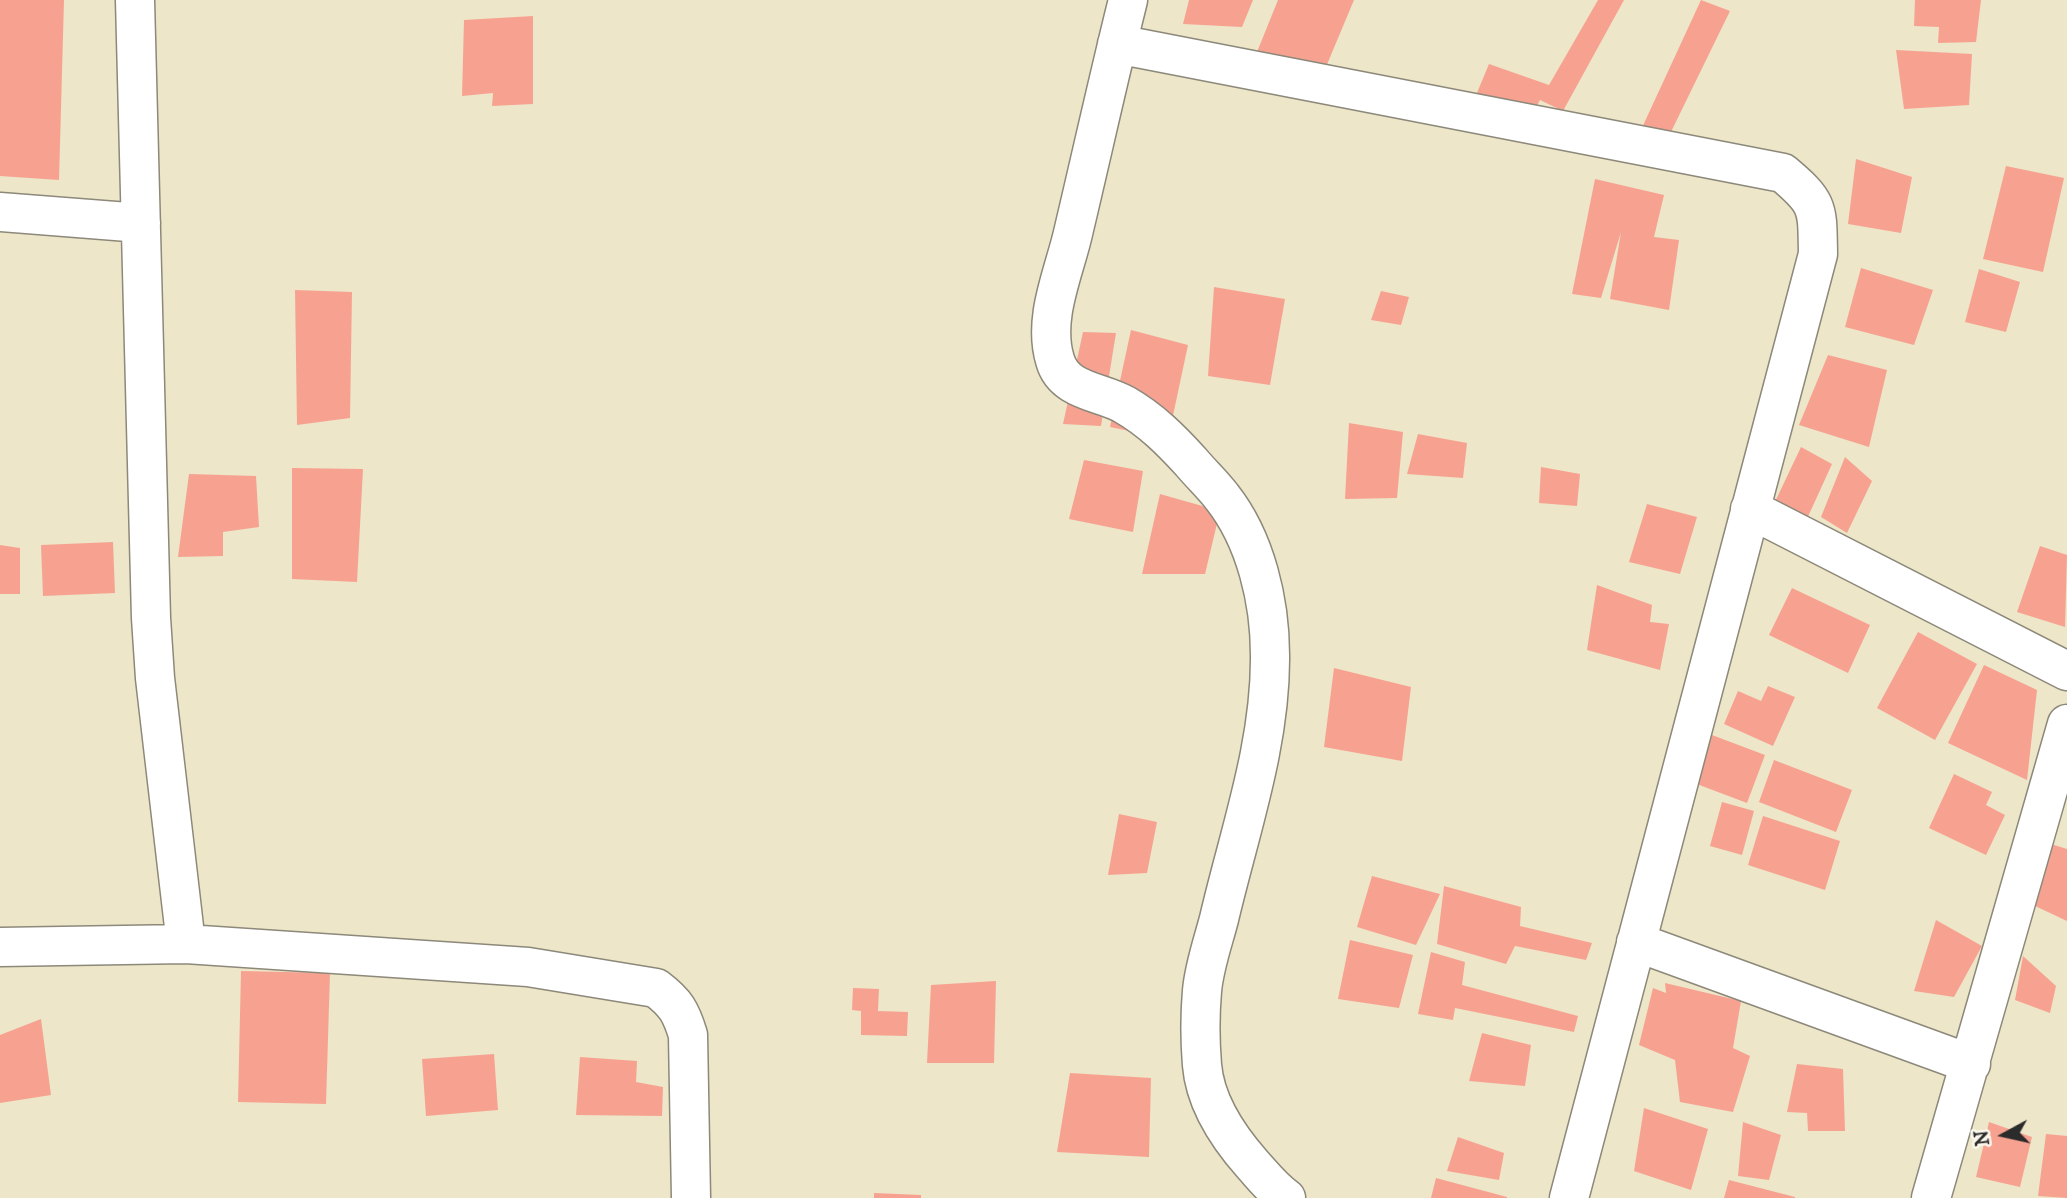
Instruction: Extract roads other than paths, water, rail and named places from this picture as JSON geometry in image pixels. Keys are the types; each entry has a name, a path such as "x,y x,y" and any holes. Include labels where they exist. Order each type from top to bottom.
{"street":[{"path":"135,0 150,618 156,690 187,944"},
{"path":"1128,0 1073,236 1054,305 1051,340 1055,364 1063,376 1073,384 1122,402 1147,419 1179,449 1223,498 1241,526 1255,559 1264,594 1270,654 1266,711 1252,789 1202,989 1202,1067 1213,1106 1219,1117 1240,1150 1281,1196"},
{"path":"1117,44 1783,173 1805,192 1817,211 1818,254 1569,1198"},
{"path":"0,212 141,223"},
{"path":"1750,509 2067,671"},
{"path":"1931,1198 2067,724"},
{"path":"1636,942 1971,1063"},
{"path":"0,947 187,944 528,967 656,988 669,997 681,1013 688,1035 691,1198"}]}
